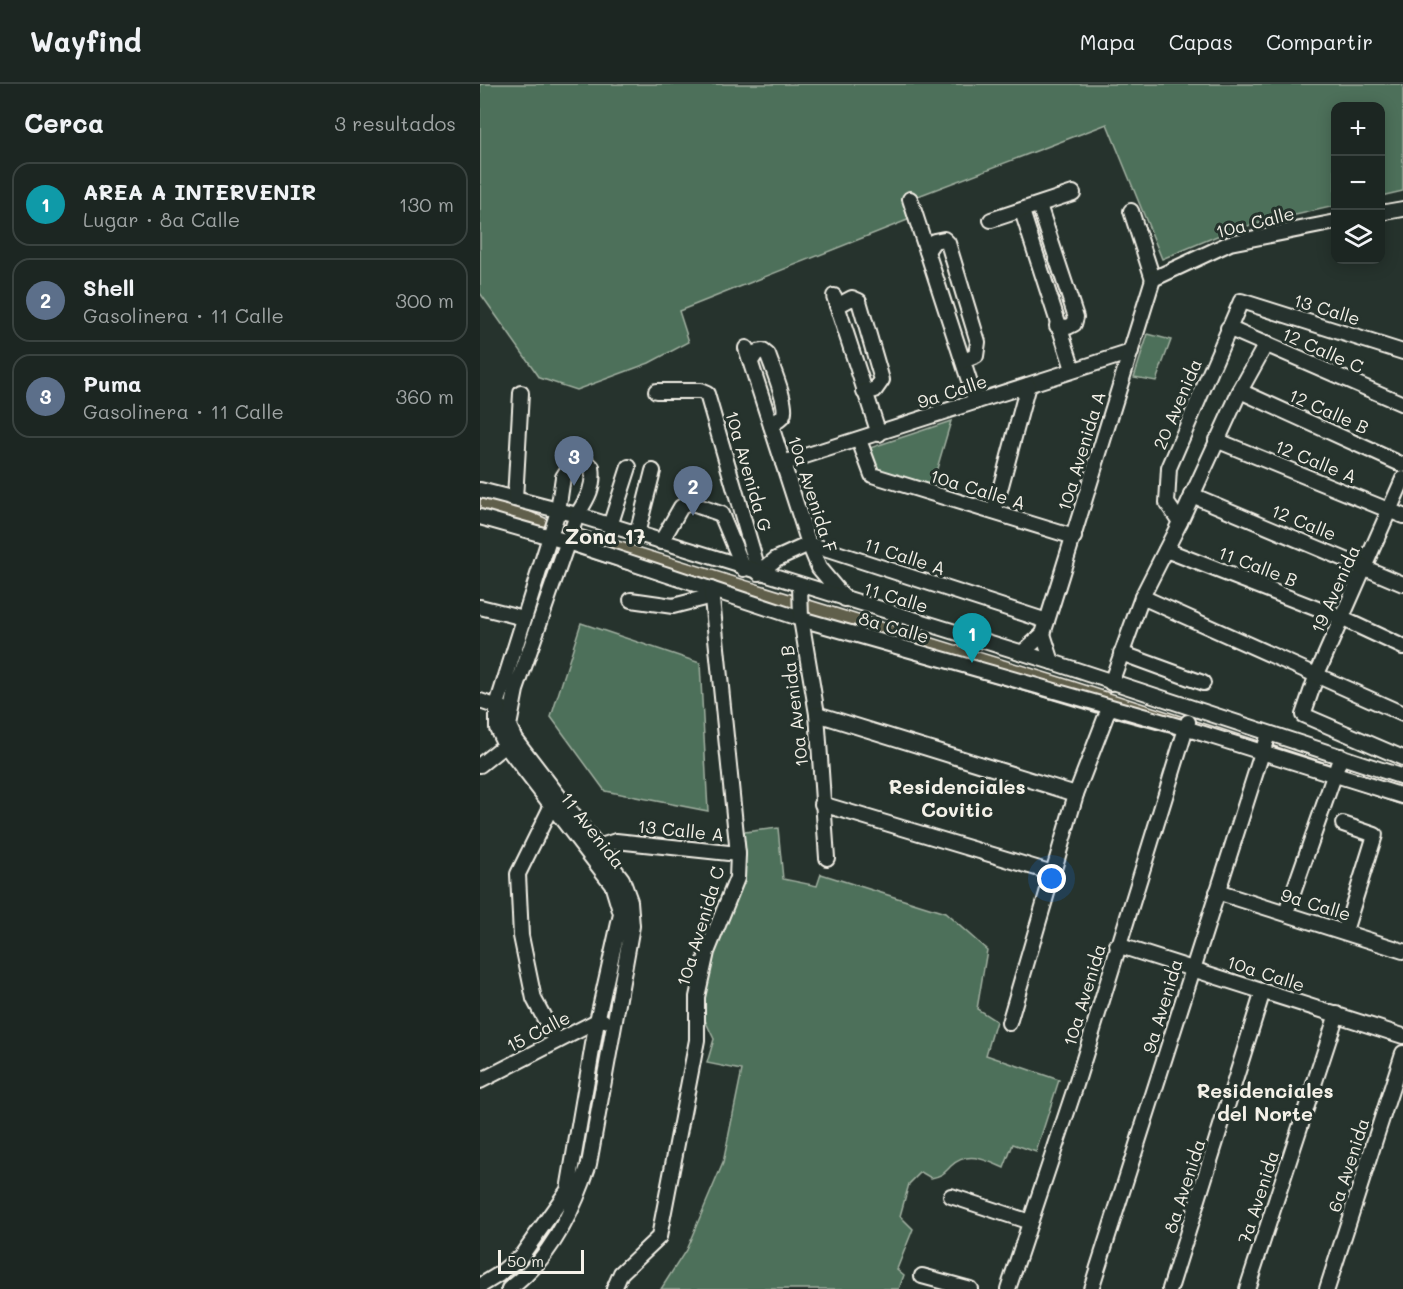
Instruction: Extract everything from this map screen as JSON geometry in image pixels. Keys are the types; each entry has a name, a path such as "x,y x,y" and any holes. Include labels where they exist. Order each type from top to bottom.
{"street":[{"path":"992,220 1073,194"},
{"path":"910,199 976,402"},
{"path":"1039,205 1076,317 1074,324 1068,327 1057,326"},
{"path":"1385,212 1403,209"},
{"path":"1022,211 1072,369"},
{"path":"1131,211 1153,279"},
{"name":"10a Calle","path":"1153,279 1230,243 1331,223"},
{"path":"927,251 938,239 944,238 948,243 978,342 976,356 963,361"},
{"name":"10a Avenida A","path":"1022,653 1045,627 1153,279"},
{"path":"864,392 875,390 882,380 859,301 852,298 836,301 864,392 879,434"},
{"name":"20 Avenida","path":"1180,522 1167,503 1169,468 1241,302"},
{"name":"13 Calle","path":"1241,302 1403,352"},
{"name":"12 Calle C","path":"1228,328 1403,404"},
{"path":"1111,683 1142,597 1180,522 1240,390 1266,344"},
{"name":"9a Calle","path":"783,463 1131,352"},
{"name":"10a Avenida F","path":"748,355 809,544 819,568 847,601"},
{"path":"994,512 1028,385"},
{"name":"12 Calle B","path":"1240,390 1403,465"},
{"name":"10a Avenida G","path":"656,392 700,391 707,394 759,573"},
{"path":"516,499 521,393"},
{"name":"10a Calle A","path":"859,440 872,475 1074,537"},
{"name":"12 Calle A","path":"1216,440 1403,516"},
{"name":"11 Avenida","path":"574,1190 589,1164 632,926 630,901 622,879 551,807 505,745 497,729 497,705 558,511 563,477 572,463 577,459 584,459 592,467 594,480 591,494 577,515"},
{"path":"610,526 629,467"},
{"path":"637,534 653,471"},
{"name":"19 Avenida","path":"1403,479 1317,674 1303,715 1403,758"},
{"name":"11 Calle","path":"480,490 577,515 847,601 1052,662 1192,710 1403,777"},
{"name":"12 Calle","path":"1192,495 1365,566 1403,584"},
{"path":"661,542 681,507 689,503 708,508 721,514 744,569"},
{"path":"480,701 497,705 510,712 577,515"},
{"name":"8a Calle","path":"480,517 550,536 712,592 801,619 1185,728 1403,796"},
{"path":"759,573 776,559 809,544"},
{"name":"11 Calle A","path":"809,544 1045,627"},
{"name":"11 Calle B","path":"1166,549 1343,619 1403,647"},
{"name":"10a Avenida B","path":"800,586 801,619 818,714 827,858"},
{"path":"631,600 673,606 712,592"},
{"name":"10a Avenida C","path":"614,1289 621,1273 659,1237 697,1040 697,997 707,952 737,878 738,854 712,592"},
{"path":"1142,597 1403,714"},
{"path":"480,607 524,618"},
{"path":"1045,627 1052,662"},
{"path":"1121,653 1203,683"},
{"path":"1009,1023 1076,794 1109,708"},
{"name":"10a Avenida","path":"1008,1289 1075,1088 1117,945 1192,710"},
{"name":"11 Avenida","path":"510,712 509,726 515,739 592,849 612,884 621,914 597,1021 574,1190"},
{"path":"818,714 1076,794"},
{"name":"9a Avenida","path":"1091,1289 1150,1111 1192,967 1268,734"},
{"path":"480,765 505,745"},
{"path":"1286,913 1341,756"},
{"path":"822,804 1053,873"},
{"path":"551,807 518,874 520,936 534,999 556,1040"},
{"path":"1343,824 1375,835 1346,931"},
{"name":"13 Calle A","path":"592,849 616,841 738,854"},
{"name":"9a Calle","path":"1217,892 1346,931 1403,951"},
{"name":"10a Calle","path":"1117,945 1403,1036"},
{"name":"8a Avenida","path":"1170,1289 1263,991"},
{"name":"7a Avenida","path":"1247,1289 1337,1014"},
{"name":"15 Calle","path":"481,1079 597,1021 614,1022"},
{"name":"6a Avenida","path":"1327,1289 1403,1053"},
{"path":"480,1286 522,1256 574,1190"},
{"path":"508,1289 540,1260 574,1190"},
{"path":"951,1196 1030,1222"},
{"path":"922,1276 970,1289"}],"green space":[{"path":"480,84 1403,84 1403,191 1385,195 1385,102 1331,102 1331,207 1234,229 1162,259 1107,124 905,201 910,219 679,311 689,342 649,363 576,390 540,378 480,293"},
{"path":"1148,334 1171,340 1156,381 1134,377"},
{"path":"951,421 931,489 878,472 870,448"},
{"path":"581,623 700,663 708,811 605,791 551,717"},
{"path":"778,828 783,879 817,886 821,874 945,913 987,950 977,1009 996,1021 986,1055 1059,1080 1036,1152 1013,1144 1004,1168 977,1158 964,1158 938,1176 931,1178 921,1172 909,1184 900,1216 913,1229 897,1269 904,1275 899,1289 661,1289 686,1250 723,1163 742,1070 707,1063 714,1039 703,1016 709,953 741,863 737,833"}],"building":[{"path":"480,497 522,508 550,520 1073,681 1403,788 1403,805 1262,758 1111,717 730,603 480,523"}],"place":[{"name":"Puma","path":"574,486"},
{"name":"Shell","path":"693,516"},
{"name":"AREA A INTERVENIR","path":"972,663"}],"district":[{"name":"Zona 17","path":"605,535"},
{"name":"Residenciales Covitic","path":"957,798"},
{"name":"Residenciales del Norte","path":"1265,1102"}]}
